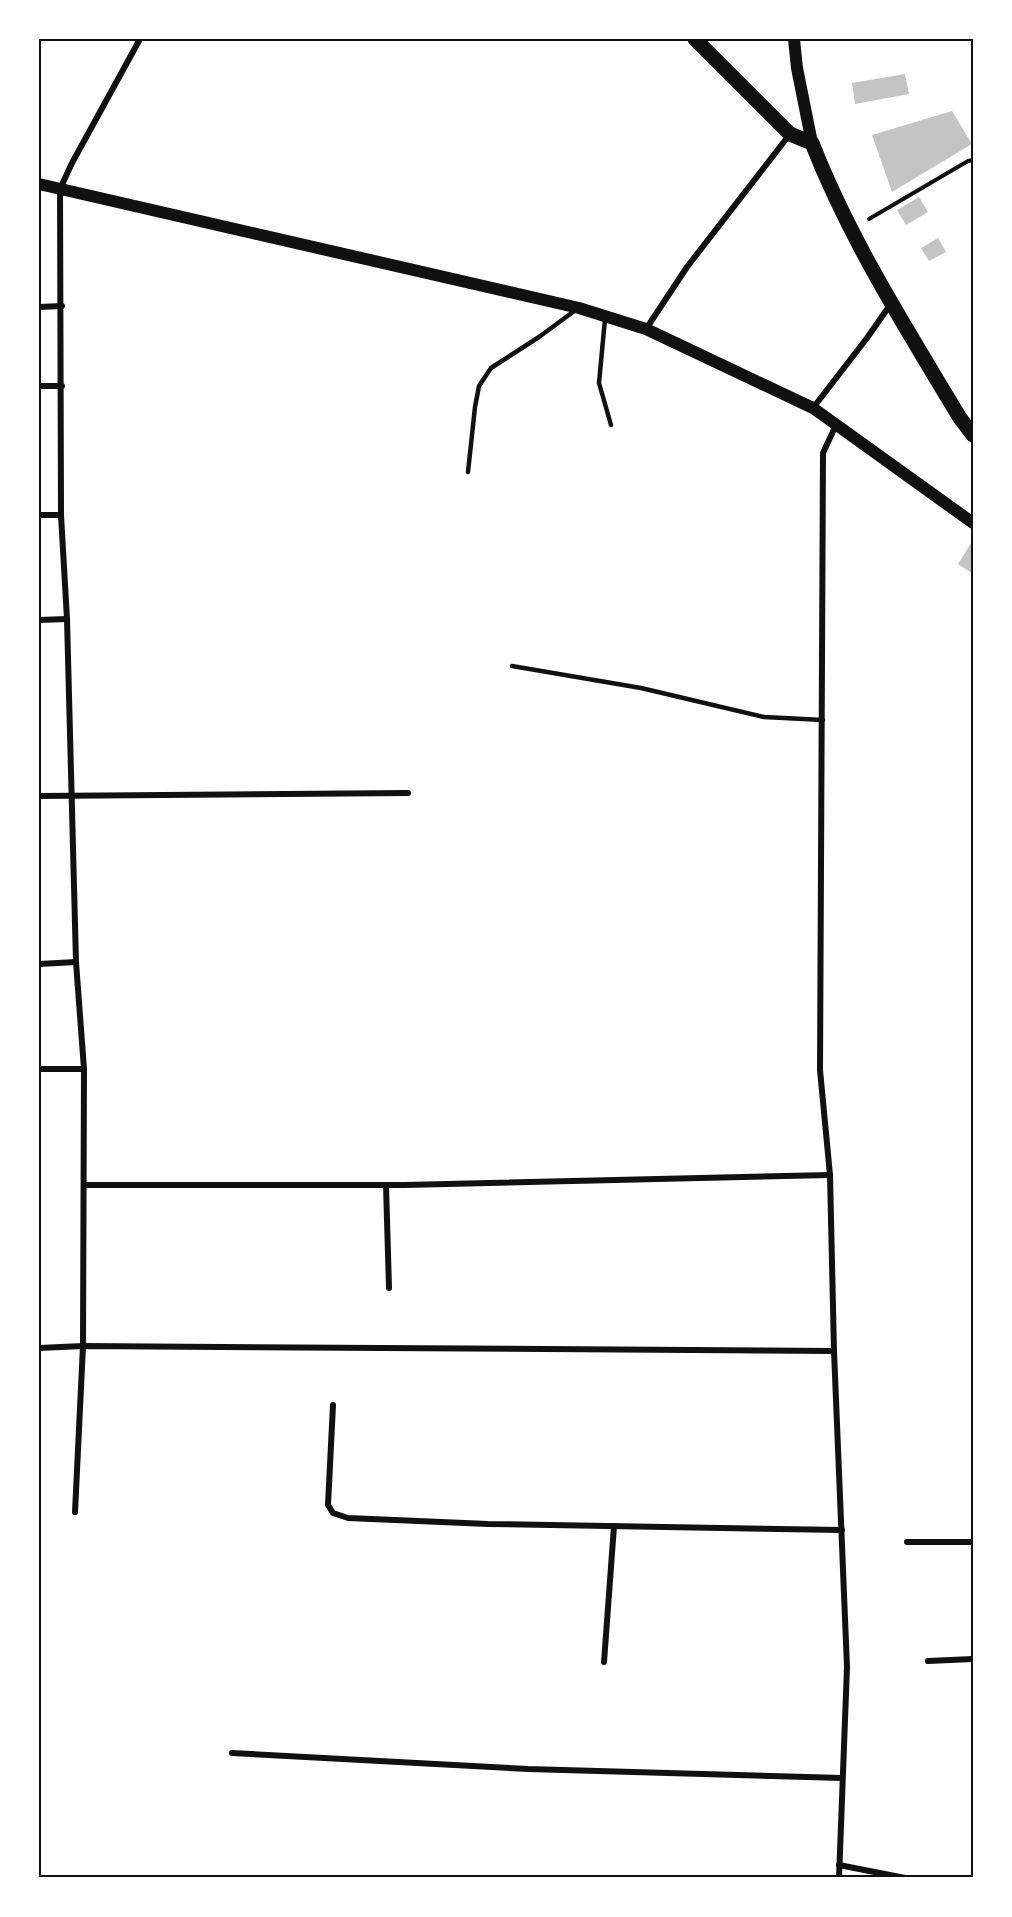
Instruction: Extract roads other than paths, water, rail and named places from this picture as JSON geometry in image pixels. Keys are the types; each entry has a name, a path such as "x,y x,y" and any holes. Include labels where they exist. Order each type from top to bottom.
{"main road":[{"path":"694,39 790,134 812,143"},
{"path":"794,39 797,68 812,143 850,230 891,303 960,418 973,435"},
{"path":"39,184 579,308 646,329 813,408 973,523"}],"street":[{"path":"75,1512 83,1346 84,1069 76,962 62,515 60,189 140,39"},
{"path":"646,329 687,267 790,134"},
{"path":"813,408 891,303"},
{"path":"39,307 62,306"},
{"path":"39,386 62,386"},
{"path":"836,425 823,453 820,1070 830,1175 834,1351 847,1667 839,1878"},
{"path":"39,515 62,515"},
{"path":"39,620 67,619"},
{"path":"39,796 408,793"},
{"path":"39,964 76,962"},
{"path":"39,1069 84,1069"},
{"path":"85,1185 386,1185 830,1175"},
{"path":"386,1185 389,1288"},
{"path":"39,1348 83,1346 834,1351"},
{"path":"333,1405 328,1505 333,1513 348,1518 382,1521 842,1530"},
{"path":"604,1662 614,1526"},
{"path":"907,1542 973,1542"},
{"path":"928,1661 973,1659"},
{"path":"232,1753 528,1769 842,1778"},
{"path":"839,1865 905,1878"}],"lane":[{"path":"468,472 479,386 491,368 579,308"},
{"path":"605,316 599,383 611,425"},
{"path":"512,666 641,688 764,717 823,720"}]}
